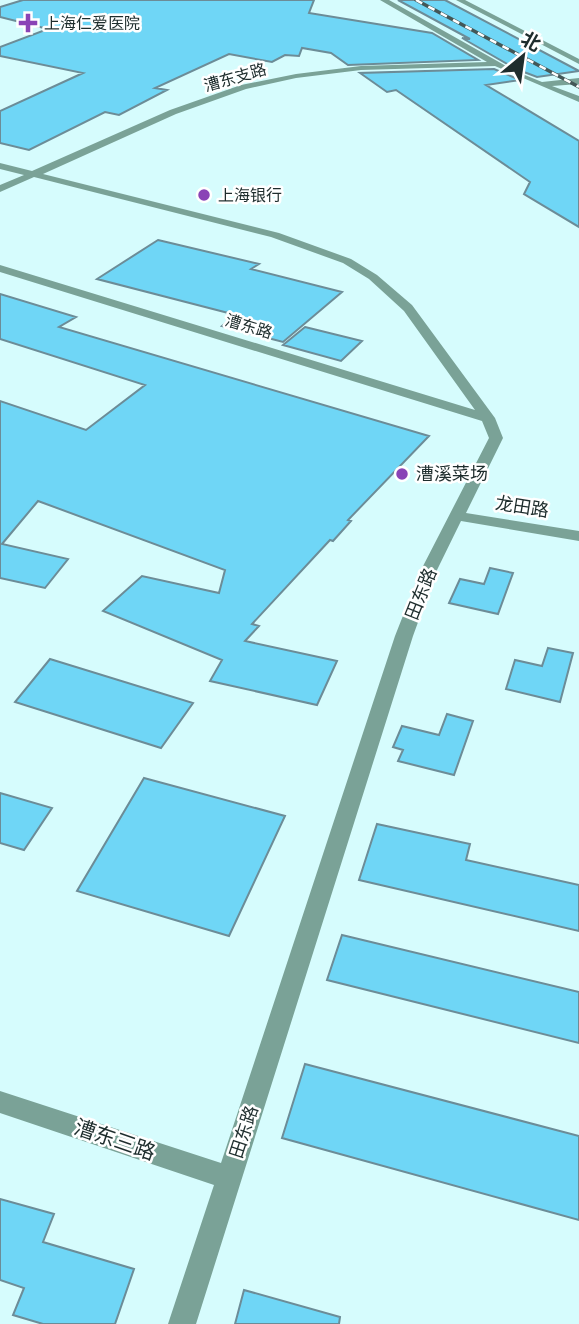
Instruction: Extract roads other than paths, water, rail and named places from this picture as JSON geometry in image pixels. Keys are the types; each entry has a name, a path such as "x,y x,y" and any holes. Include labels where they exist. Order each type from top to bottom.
{"street":[{"path":"384,0 535,84 579,99"},
{"path":"460,0 579,62"},
{"name":"漕东支路","path":"0,189 184,108 244,87 296,76 361,68 496,64"},
{"path":"535,84 579,81"},
{"name":"田东路","path":"0,166 275,235 347,261 373,277 408,308 488,418 496,438 494,447 429,570 404,636 182,1324"},
{"name":"漕东路","path":"0,268 488,418"},
{"name":"龙田路","path":"458,516 579,536"},
{"name":"漕东三路","path":"0,1102 229,1178"}],"railway":[{"path":"416,0 579,87"}],"place":[{"name":"上海仁爱医院","path":"28,23"},
{"name":"上海银行","path":"204,195"},
{"name":"漕溪菜场","path":"402,474"}]}
